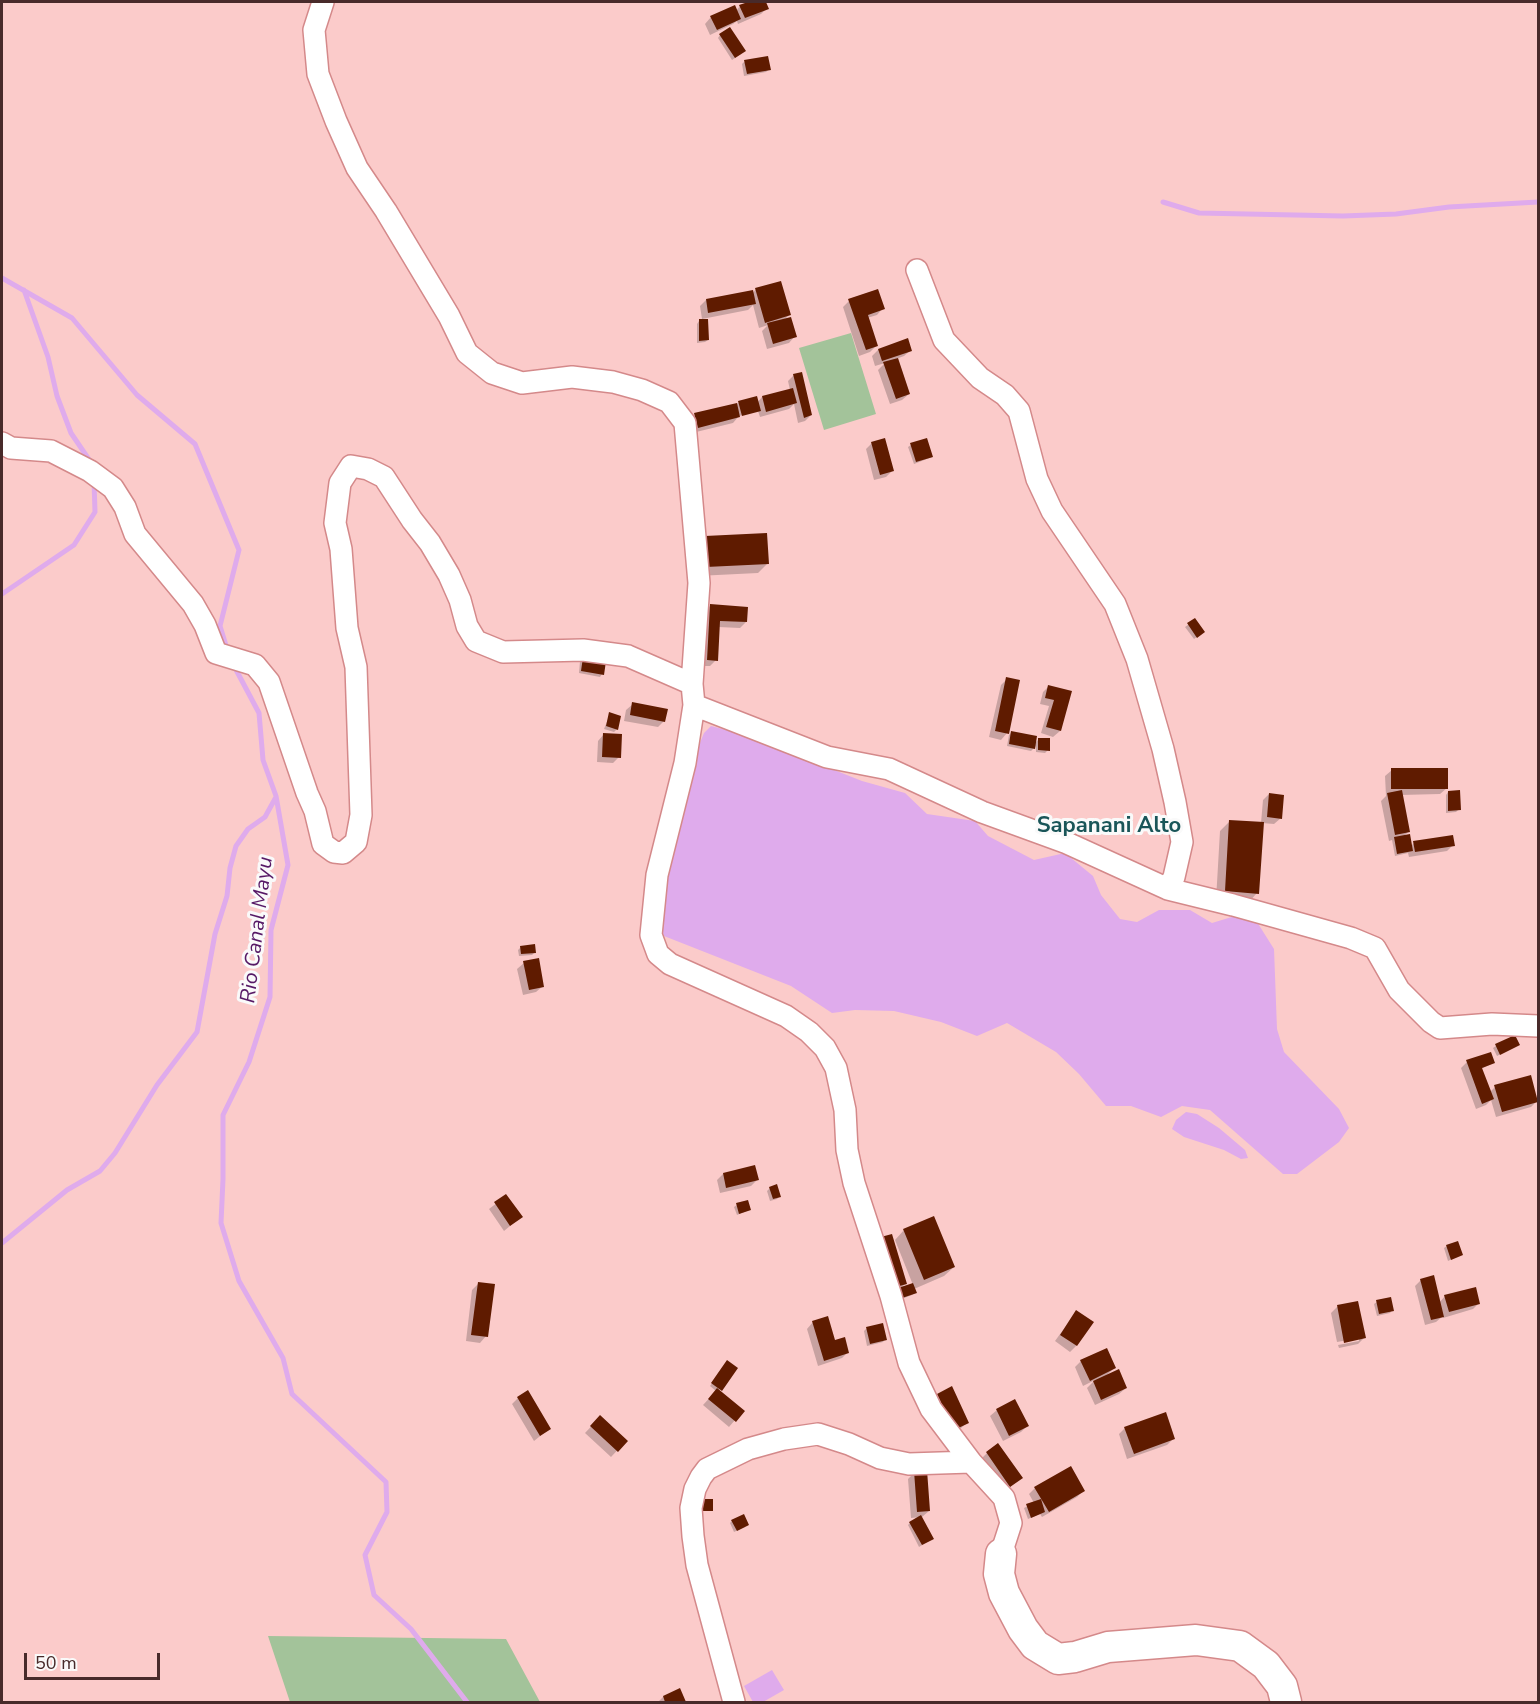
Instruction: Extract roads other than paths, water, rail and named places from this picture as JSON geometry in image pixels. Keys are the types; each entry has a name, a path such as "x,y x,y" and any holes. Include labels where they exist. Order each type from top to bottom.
{"street":[{"path":"323,2 314,30 318,74 336,121 357,168 386,211 448,316 467,353 492,373 522,383 572,377 613,382 642,390 669,402 685,423 699,583 693,694 685,763 657,875 651,935 658,954 670,964 786,1016 809,1032 825,1048 836,1068 845,1110 847,1149 854,1183 891,1296 909,1363 931,1409 971,1462 1004,1498 1011,1522 1001,1554 999,1574 1004,1593 1014,1611 1035,1645 1058,1659 1108,1647 1196,1640 1240,1646 1266,1665 1282,1686 1286,1702"},
{"path":"917,270 944,340 980,378 1005,395 1019,411 1037,479 1052,511 1115,604 1137,659 1163,749 1175,802 1182,842 1174,876 1168,889"},
{"path":"2,443 10,448 51,451 90,471 113,488 125,507 135,534 193,604 205,625 216,653 255,665 269,682 315,811 323,844 334,852 343,853 356,842 361,815 356,667 347,628 341,549 335,523 340,483 351,466 368,469 384,477 430,543 449,575 460,600 467,626 476,640 503,652 583,650 628,656 693,694 827,758 889,769 982,812 1066,843 1168,889 1351,938 1375,948 1399,990 1440,1028 1492,1024 1539,1026"},
{"path":"734,1702 703,1586 693,1536 691,1508 695,1489 707,1469 748,1449 784,1439 818,1434 849,1444 880,1458 909,1464 971,1462"}],"waterway":[{"path":"1163,202 1199,213 1343,216 1396,214 1449,207 1538,202"},
{"name":"Rio Canal Mayu","path":"2,278 72,318 137,395 195,444 239,550 220,626 228,652"},
{"path":"24,290 48,357 57,396 71,433 92,464"},
{"path":"2,594 74,545 95,512 94,481"},
{"name":"Rio Canal Mayu","path":"234,666 259,713 263,760 276,796 288,865 271,930 270,997 249,1062 223,1115 221,1223 239,1281 283,1358 292,1394 386,1482 387,1512 365,1555 374,1595 411,1629 467,1702"},
{"path":"2,1243 67,1190 100,1171 115,1153 157,1085 197,1032 215,934 227,896 230,868 236,846 248,829 265,817 276,797"}],"district":[{"name":"Sapanani Alto","path":"1109,827"}]}
